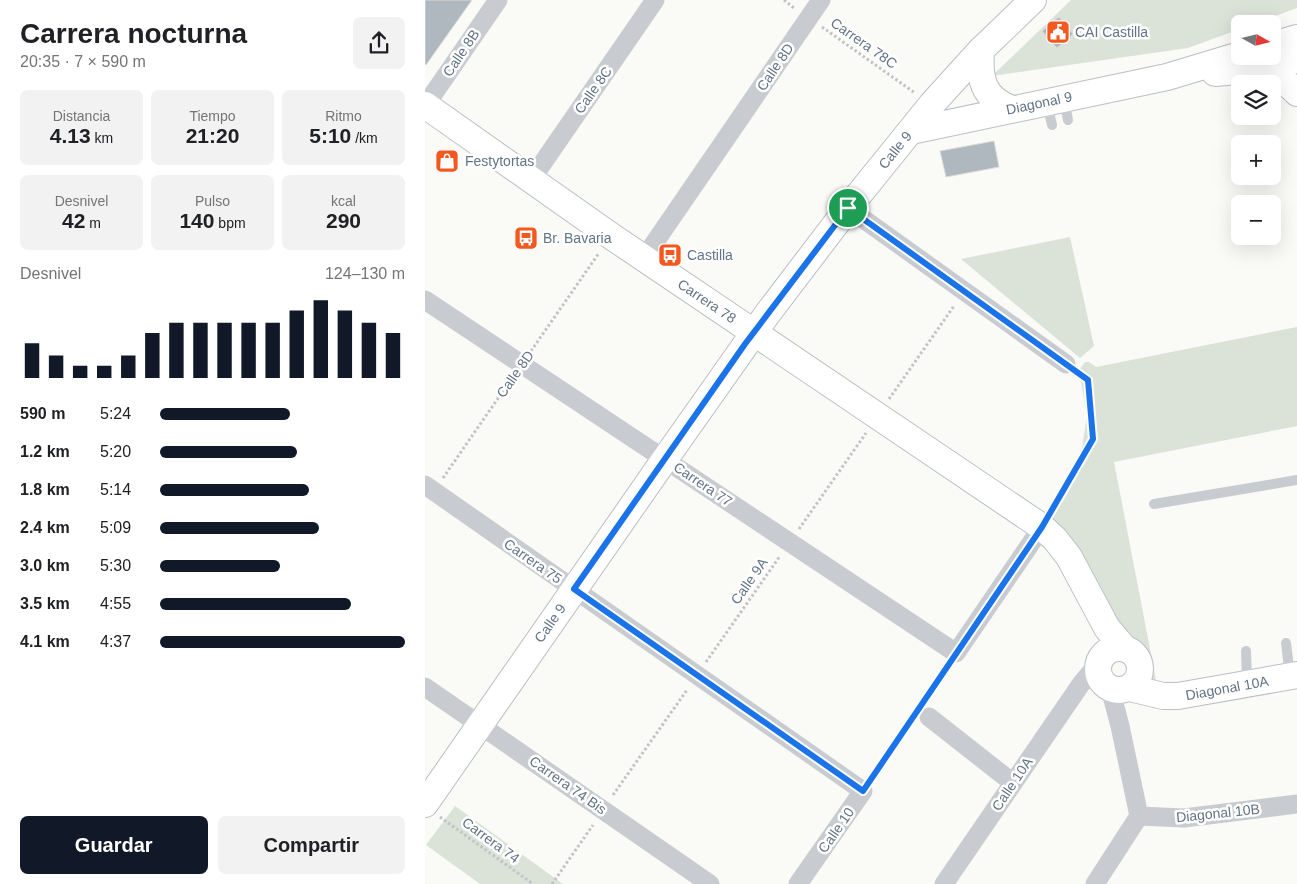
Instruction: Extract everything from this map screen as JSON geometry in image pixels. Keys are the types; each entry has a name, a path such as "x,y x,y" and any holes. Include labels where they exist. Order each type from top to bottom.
{"street":[{"name":"Calle 8B","path":"425,106 498,0"},
{"name":"Calle 8C","path":"531,180 655,0"},
{"name":"Calle 8D","path":"644,258 821,0"},
{"name":"Calle 9","path":"430,809 480,724 753,333 848,208 931,104 981,50 1033,0"},
{"name":"Diagonal 9","path":"1281,49 1297,38"},
{"path":"981,50 981,80 986,90 997,102 1012,109"},
{"name":"Diagonal 9","path":"911,130 1012,109 1058,111 1231,58"},
{"name":"Diagonal 9","path":"1281,58 1297,60"},
{"name":"Diagonal 9","path":"1167,77 1247,70 1256,65"},
{"path":"1277,65 1297,93"},
{"name":"Carrera 78","path":"425,106 753,333 1042,527 1055,539 1069,557 1112,669"},
{"path":"848,208 1066,364"},
{"name":"Carrera 77","path":"425,300 956,652"},
{"name":"Carrera 75","path":"429,488 863,791"},
{"path":"956,652 1042,527"},
{"path":"1095,884 1139,816 1120,726 1112,669"},
{"name":"Diagonal 10A","path":"1112,669 1156,694 1178,696 1294,676"},
{"name":"Calle 10A","path":"944,884 1013,783 1112,669"},
{"name":"Carrera 74 Bis","path":"425,687 710,884"},
{"path":"922,712 1013,783"},
{"name":"Calle 10","path":"798,884 863,791"},
{"name":"Diagonal 10B","path":"1139,816 1185,818 1297,804"}],"lane":[{"path":"1154,504 1297,480"},
{"path":"1286,643 1294,676"},
{"path":"1246,651 1247,684"}],"path":[{"name":"Carrera 78C","path":"784,0 931,104"},
{"name":"Calle 8D","path":"429,488 522,364 605,245"},
{"name":"Calle 9A","path":"551,884 965,291"},
{"path":"1042,527 1093,439 1088,380 1066,364"},
{"path":"863,791 922,712 956,652"},
{"name":"Carrera 74","path":"430,809 533,884"}],"shaded area":[{"path":"1071,0 1297,0 1297,8 1278,15 1231,15 1231,32 1188,48 992,76"},
{"path":"1070,237 1094,346 1080,358 961,259"},
{"path":"1297,327 1297,426 1114,462 1156,680 1151,680 1146,676 1074,550 1047,515 1082,448 1087,415 1079,370 1085,362 1089,362 1096,367"},
{"path":"455,806 563,884 480,884 426,845"}],"building":[{"path":"425,0 472,0 426,65 425,64"},
{"name":"CAI Castilla","path":"1059,17 1073,34 1057,48 1042,31"},
{"path":"994,141 999,167 946,177 940,151"}],"place":[{"name":"CAI Castilla","path":"1058,32"},
{"name":"Festytortas","path":"447,161"},
{"name":"Br. Bavaria","path":"526,238"},
{"name":"Castilla","path":"670,255"}],"route":[{"path":"848,208 1088,380 1093,439 1042,527 863,791 574,589 745,344 848,208"}]}
